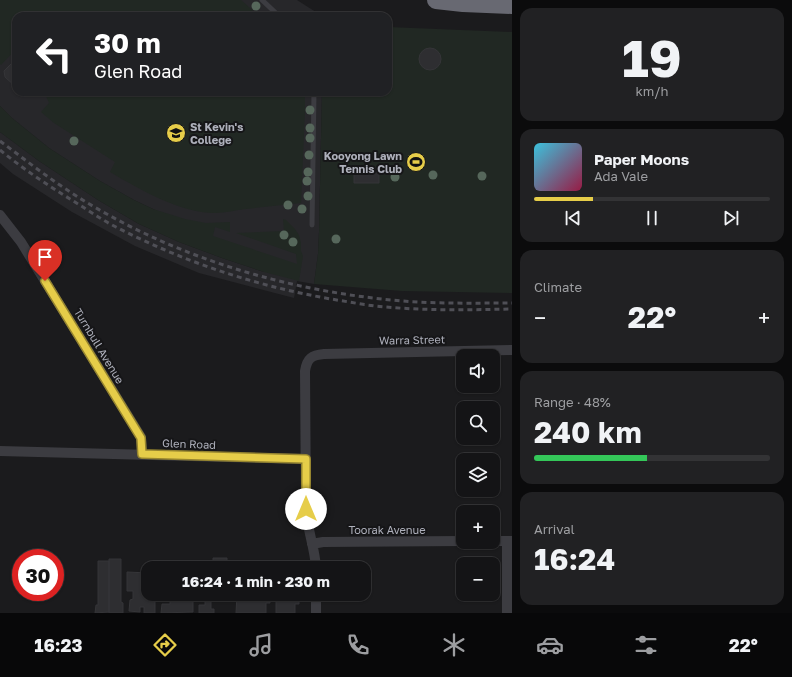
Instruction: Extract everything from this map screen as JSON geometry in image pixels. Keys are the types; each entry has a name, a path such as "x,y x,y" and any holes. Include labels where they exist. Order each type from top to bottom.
{"highway":[{"path":"436,0 512,6"}],"street":[{"name":"Turnbull Avenue","path":"0,215 21,242 141,438 142,454"},
{"name":"Warra Street","path":"306,459 306,367 308,362 314,356 324,354 367,352 512,350"},
{"name":"Glen Road","path":"0,451 306,459"},
{"path":"306,459 306,520 316,561"},
{"name":"Toorak Avenue","path":"312,544 323,542 456,541"},
{"path":"507,613 509,541"},
{"path":"316,601 316,613"}],"lane":[{"path":"262,0 275,12"},
{"path":"312,225 314,96"}],"shaded area":[{"name":"St Kevin's College","path":"0,0 297,0 316,12 12,12 12,96 322,96 319,232 314,284 297,281 294,298 199,273 135,246 72,212 13,174 0,163 0,132 39,161 98,200 139,224 179,242 264,272 191,229 100,181 49,148 12,118 0,106"},
{"path":"0,0 241,0 254,12 12,12 12,53 1,65"},
{"name":"Kooyong Lawn Tennis Club","path":"392,27 512,32 512,293 402,291 314,284 319,232 322,96 392,96"},
{"path":"46,96 305,96 301,203 242,209 223,213 202,212 174,205 134,186 110,172 115,162 54,123 41,112 49,103"},
{"path":"0,106 12,118 49,148 100,181 134,200 153,209 185,219 206,223 230,222 230,232 215,227 213,236 297,264 296,254 236,233 284,231 283,219 286,220 299,235 301,243 301,251 303,256 299,281 264,272 222,258 179,242 139,224 98,200 39,161 0,132"}],"building":[{"path":"426,48 434,48 441,55 441,63 434,70 426,70 419,63 419,55"},
{"path":"12,63 12,83 5,77 4,71"},
{"path":"379,168 379,183 354,183 354,169"},
{"path":"213,558 227,558 227,561 213,561"},
{"path":"109,559 121,559 121,602 123,603 123,613 109,613"},
{"path":"98,561 109,561 109,612 95,613 96,605 98,605"},
{"path":"127,572 141,573 141,601 155,601 155,613 144,613 144,607 140,607 140,612 129,611 130,600 133,599 133,591 127,591"},
{"path":"170,601 193,601 193,612 161,613 162,604 170,604"},
{"path":"205,601 211,601 211,609 214,609 214,613 199,613 199,605 205,605"},
{"path":"237,601 270,601 270,603 266,603 266,613 236,613"},
{"path":"276,601 299,601 299,604 295,604 295,613 276,613"}],"railway":[{"path":"0,141 64,188 123,223 160,241 239,270 279,281 361,297 430,303 512,303"},
{"path":"0,150 43,182 116,227 142,240 194,262 248,280 303,294 385,307 458,310 512,309"}],"place":[{"name":"St Kevin's College","path":"176,133"},
{"name":"Kooyong Lawn Tennis Club","path":"416,162"}],"route":[{"path":"45,281 141,438 142,454 306,459 306,509"}]}
